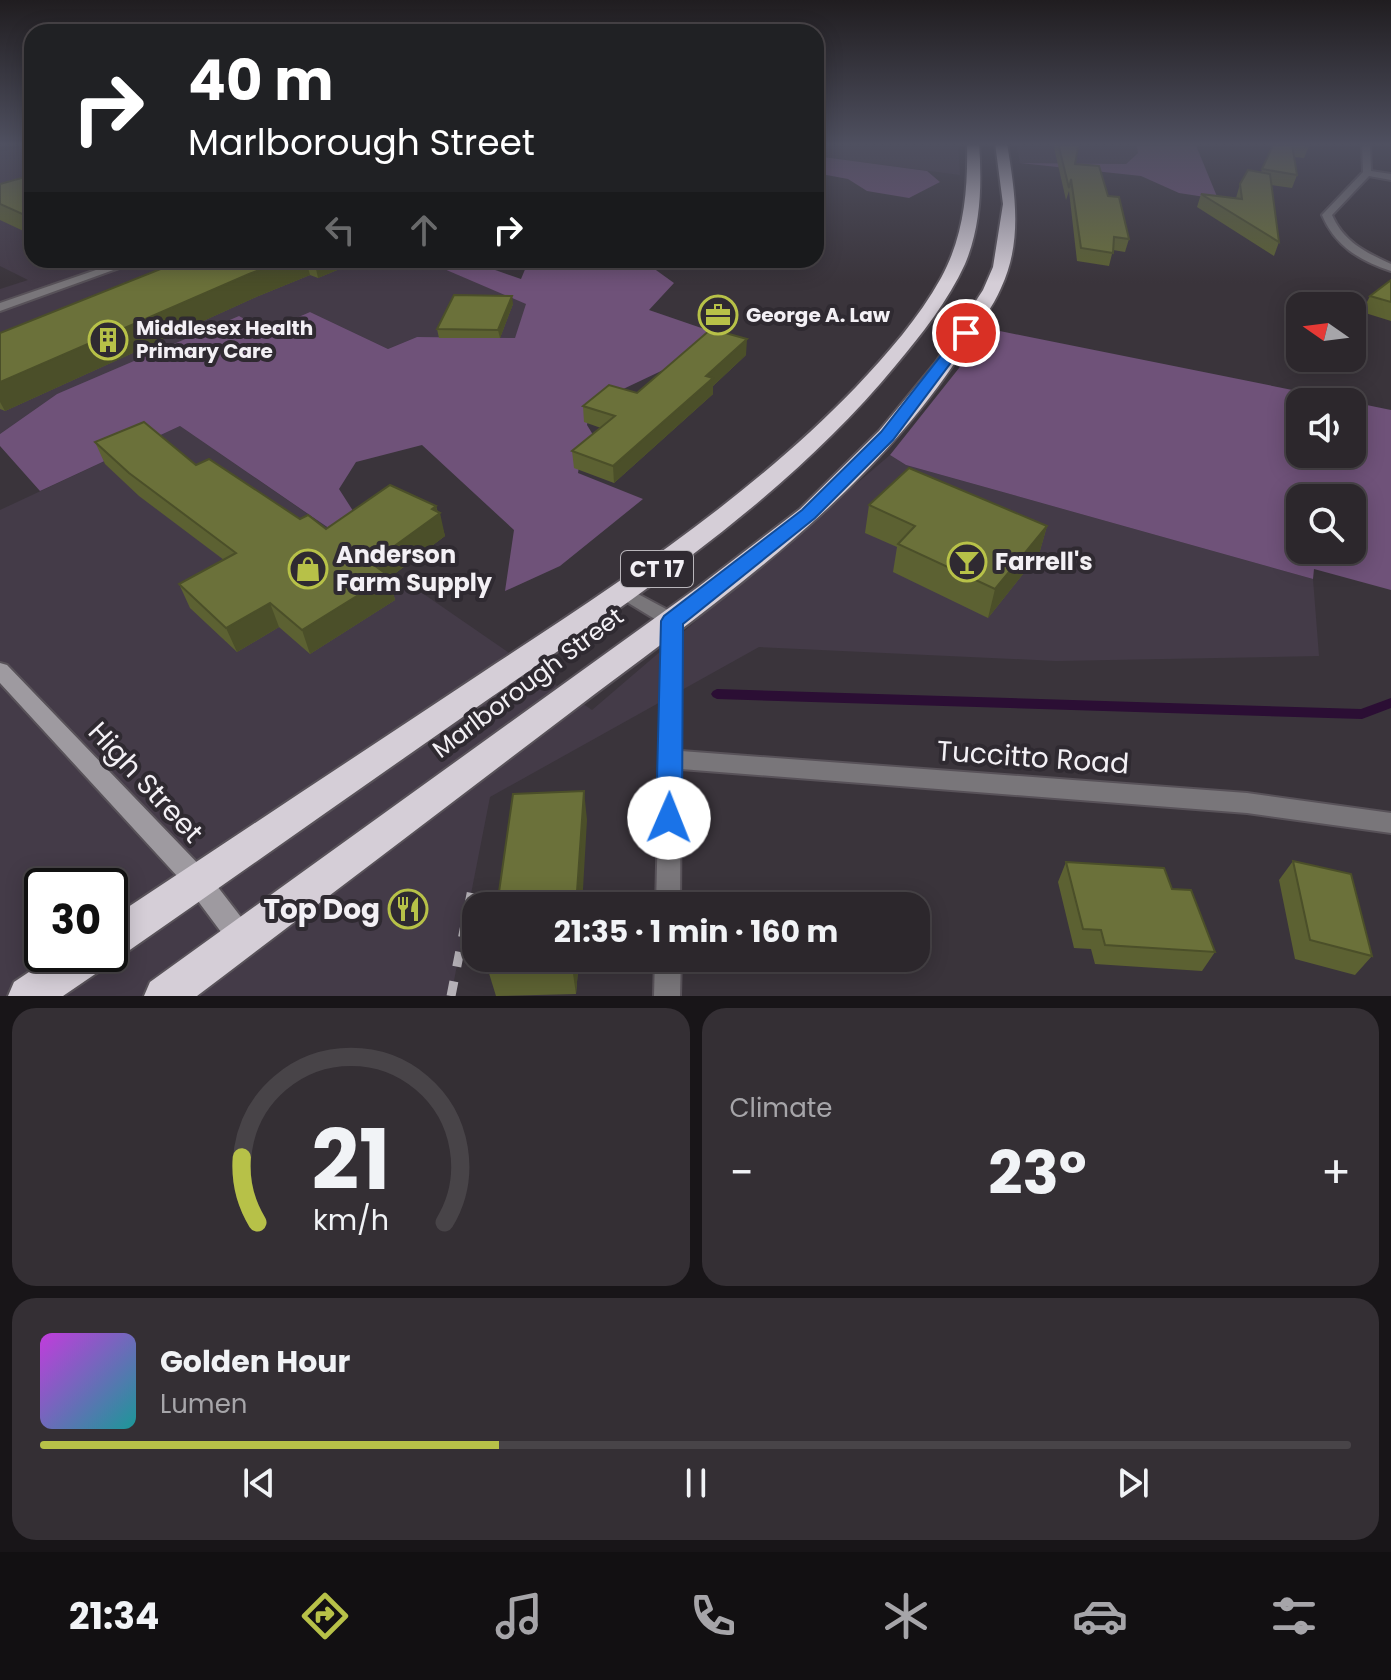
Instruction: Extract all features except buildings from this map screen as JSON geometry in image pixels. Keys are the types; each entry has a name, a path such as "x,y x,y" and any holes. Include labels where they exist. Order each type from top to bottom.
{"highway":[{"name":"Marlborough Street","path":"128,929 623,592 759,492 838,420 906,342 948,281 967,241 974,189"},
{"name":"Marlborough Street","path":"164,996 672,621 809,514 887,436 966,333 992,290 1006,246 1010,204 1008,189"},
{"path":"28,996 63,972"}],"street":[{"path":"1351,189 1327,215 1335,237 1391,268"},
{"path":"0,307 113,268"},
{"path":"623,592 672,621 668,892"},
{"name":"High Street","path":"0,670 198,881 242,939"},
{"name":"Tuccitto Road","path":"670,759 1247,803 1391,823"},
{"path":"667,996 668,972"}],"shaded area":[{"path":"0,189 24,189 24,268 442,268 527,304 515,339 417,337 388,349 310,312 266,331 57,394 0,434 0,289 28,280 0,266"},
{"path":"865,189 926,189 909,198"},
{"path":"1171,189 1214,189 1218,199"},
{"path":"442,268 490,268 521,279 526,268 653,268 674,283 649,310 716,333 678,363 619,391 589,414 587,425 598,443 580,460 578,473 643,499 560,566 505,591 514,530 422,445 356,462 339,489 364,528 349,542 180,426 40,491 0,446 0,434 57,394 239,316 266,331 310,312 388,349 417,337 515,338 526,304"},
{"path":"990,329 1286,389 1286,468 1366,468 1366,405 1391,410 1391,590 1314,569 1313,579 906,465 890,455"},
{"path":"180,426 592,710 890,455 906,465 1313,579 1319,656 1056,661 759,647 490,797 471,892 462,892 462,940 451,996 0,996 0,510"}],"waterway":[{"path":"717,694 1362,714 1391,703"}],"railway":[{"path":"451,996 473,884"}],"place":[{"name":"George A. Law","path":"718,315"},
{"name":"Middlesex Health Primary Care","path":"108,340"},
{"name":"Farrell's","path":"967,562"},
{"name":"Anderson Farm Supply","path":"308,569"},
{"name":"Top Dog","path":"408,909"}],"route":[{"path":"669,818 672,621 809,514 887,436 966,333"}]}
